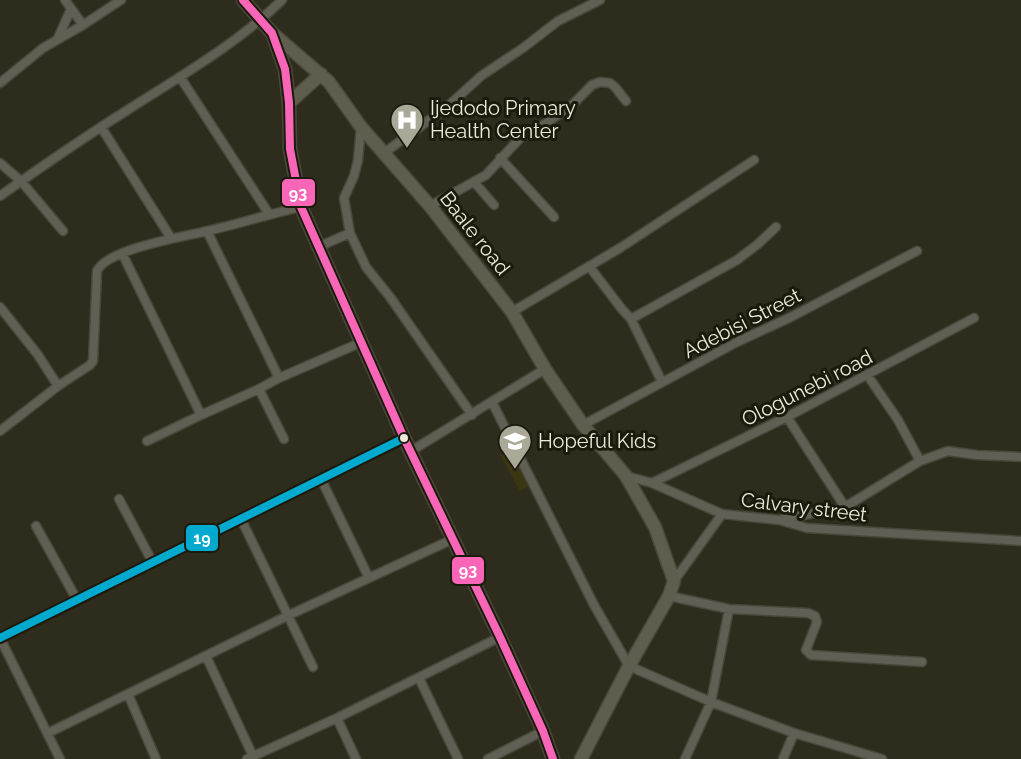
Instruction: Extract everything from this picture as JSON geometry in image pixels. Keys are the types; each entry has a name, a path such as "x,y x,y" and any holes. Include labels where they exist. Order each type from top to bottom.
{"street":[{"path":"65,0 83,25"},
{"path":"0,83 43,48 121,0"},
{"path":"243,0 272,33 285,69 289,103 290,149 301,207 404,438 543,731 553,759"},
{"path":"0,196 101,127 180,77 261,20 282,0"},
{"path":"384,153 447,107 481,76 558,21 600,0"},
{"path":"57,39 71,9"},
{"name":"Baale road","path":"272,33 329,82 361,128 430,206 512,312 545,369 583,425 626,476 655,527 674,581"},
{"path":"289,103 321,74"},
{"path":"180,77 269,214"},
{"path":"430,206 486,175 521,137 573,105 592,84 610,83 626,101"},
{"path":"101,127 171,238"},
{"path":"361,128 356,168 344,198 350,233 366,267 390,297 472,415"},
{"path":"500,158 554,217"},
{"path":"512,312 589,266 754,160"},
{"path":"0,163 21,181 63,231"},
{"path":"475,183 494,205"},
{"path":"0,431 93,361 97,271 103,263 122,253 171,238 301,207"},
{"path":"632,319 737,260 776,227"},
{"path":"207,231 279,378"},
{"path":"318,247 350,233"},
{"name":"Adebisi Street","path":"583,425 917,251"},
{"path":"122,253 201,415"},
{"path":"589,266 632,319 662,382"},
{"path":"1,310 38,355 58,386"},
{"name":"Ologunebi road","path":"652,483 868,376 974,318"},
{"path":"147,441 279,378 362,342"},
{"path":"411,451 545,369"},
{"path":"868,376 898,420 920,461"},
{"path":"259,389 284,440"},
{"path":"492,402 594,604 629,666 711,702 794,733 877,758"},
{"path":"787,417 845,507"},
{"path":"60,759 0,638 404,438"},
{"path":"779,520 845,507 920,461 948,451 1021,457"},
{"name":"Calvary street","path":"626,476 652,483 722,514 779,520 807,528 1021,541"},
{"path":"321,479 369,578"},
{"path":"119,499 153,563"},
{"path":"580,759 669,596 674,581 722,514"},
{"path":"241,519 313,668"},
{"path":"36,526 77,600"},
{"path":"48,733 287,616 453,539"},
{"path":"669,596 729,609 808,613 815,616 817,622 806,650 811,655 922,662"},
{"path":"685,759 711,702 729,609"},
{"path":"206,656 250,758 337,718 500,637"},
{"path":"419,678 458,759"},
{"path":"128,694 156,759"},
{"path":"337,718 356,759"},
{"path":"488,759 543,731"},
{"path":"783,759 794,733"}],"shaded area":[{"name":"Hopeful Kids","path":"510,450 529,486 520,491 500,455"}],"transit line":[{"name":"93","path":"243,0 272,33 285,69 289,103 290,149 301,207 404,438 543,731 553,759"},
{"name":"19","path":"0,638 404,438"}],"place":[{"name":"Ijedodo Primary Health Center","path":"407,149"},
{"name":"Hopeful Kids","path":"515,470"}]}
